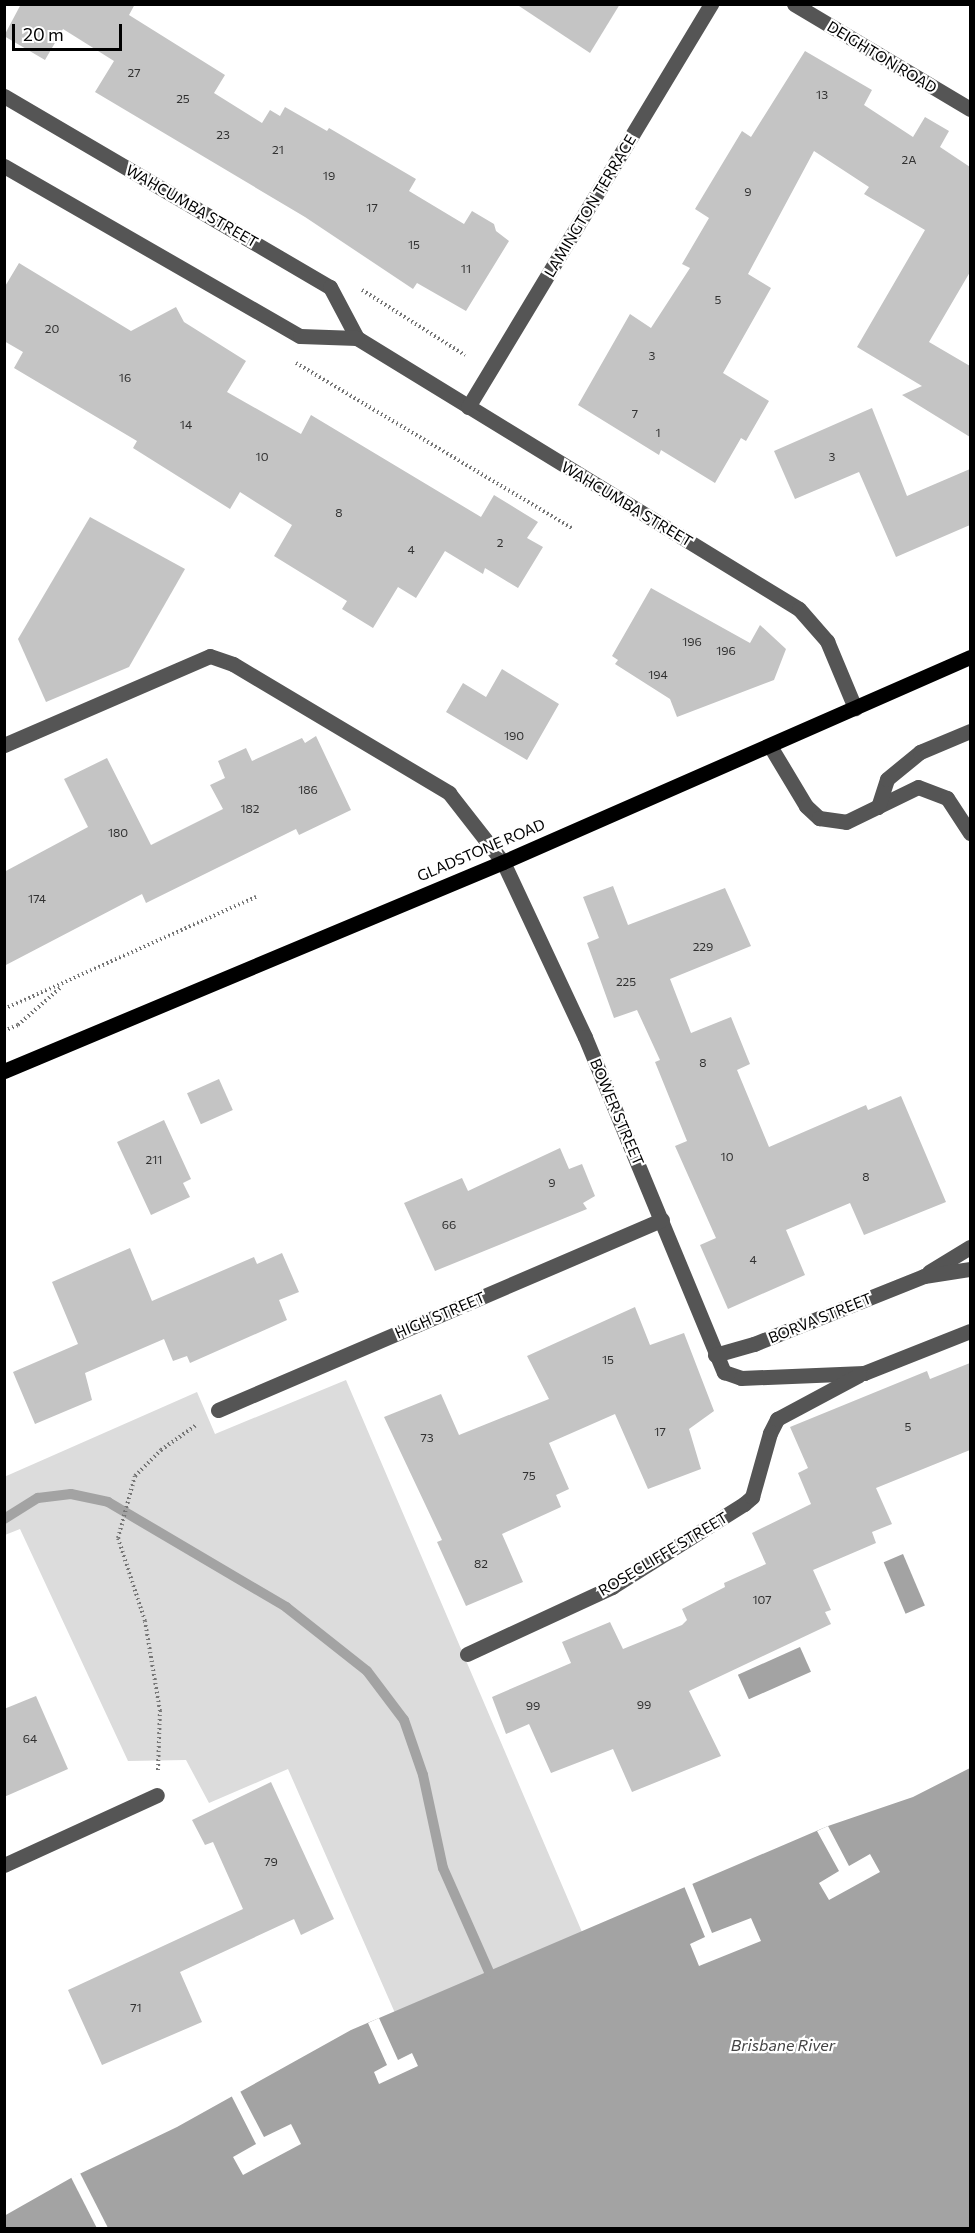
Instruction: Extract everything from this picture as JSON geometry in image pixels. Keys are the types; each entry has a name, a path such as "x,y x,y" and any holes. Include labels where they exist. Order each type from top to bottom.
{"main road":[{"name":"GLADSTONE ROAD","path":"4,1071 503,862 970,657"}],"street":[{"name":"LAMINGTON TERRACE","path":"468,407 711,4"},
{"name":"DEIGHTON ROAD","path":"794,4 970,110"},
{"name":"WAHCUMBA STREET","path":"4,96 330,287 357,338"},
{"name":"WAHCUMBA STREET","path":"4,166 300,336 357,338 799,609 827,641 855,708"},
{"name":"BOWER STREET","path":"4,745 198,658 215,657 233,664 449,793 503,862 585,1037 718,1361"},
{"path":"878,807 887,779 920,752 970,731"},
{"path":"770,746 806,806 819,818 846,822 918,787 947,798 970,833"},
{"name":"HIGH STREET","path":"218,1410 662,1220"},
{"name":"BORVA STREET","path":"718,1361 754,1344 924,1276 970,1246"},
{"name":"BORVA STREET","path":"924,1276 970,1269"},
{"path":"718,1361 725,1374 736,1378 864,1373 970,1331"},
{"name":"ROSECLIFFE STREET","path":"467,1654 612,1587 744,1504 754,1491 774,1423 864,1373"},
{"path":"4,1865 157,1795"}],"path":[{"path":"4,1009 63,986 256,897"},
{"path":"4,1031 18,1025 63,986"},
{"path":"157,1795 160,1711 145,1621 118,1538 135,1476 160,1450 218,1410"}],"shaded area":[{"path":"346,1380 582,1932 395,2013 288,1769 209,1803 186,1760 128,1761 20,1529 5,1535 4,1477 197,1392 215,1434"}],"water":[{"path":"903,1554 925,1606 906,1614 884,1562"},
{"path":"800,1647 811,1672 749,1699 738,1675"},
{"name":"Brisbane River","path":"970,1768 970,2228 5,2228 4,2216 71,2178 177,2127 351,2030 828,1826 913,1797"}],"pier":[{"path":"828,1826 849,1866 870,1854 880,1872 829,1900 819,1883 839,1871 817,1831"},
{"path":"692,1883 712,1933 751,1918 761,1941 699,1966 690,1944 705,1937 684,1886"},
{"path":"379,2018 398,2060 412,2053 418,2066 379,2084 374,2072 387,2065 368,2023"},
{"path":"240,2091 264,2137 291,2124 301,2144 243,2175 233,2157 256,2144 231,2095"},
{"path":"80,2173 108,2228 97,2228 71,2178"}],"building":[{"path":"21,4 135,4 129,15 225,75 214,93 262,123 270,110 280,116 285,107 327,131 329,128 416,179 409,191 464,224 472,211 494,224 496,231 509,241 466,311 417,283 413,289 305,217 95,92 114,61 63,29 45,60 4,36"},
{"path":"516,4 620,4 590,53"},
{"path":"805,51 872,90 864,105 913,137 925,117 949,131 940,147 970,167 970,272 929,342 970,366 970,437 902,395 922,386 857,347 925,230 864,194 869,187 814,151 748,274 771,288 723,373 769,401 746,441 741,438 715,483 661,450 659,455 578,405 630,314 651,328 690,268 682,264 709,218 695,209 742,131 751,137"},
{"path":"19,263 131,331 176,307 184,322 246,361 227,392 301,434 311,415 481,517 494,495 538,522 527,538 543,547 518,588 485,568 483,574 445,551 416,598 398,587 373,628 342,609 347,601 274,556 292,525 240,492 230,509 133,448 137,441 14,368 23,352 4,341 4,288"},
{"path":"872,408 907,496 970,469 970,525 896,557 859,472 795,499 774,451"},
{"path":"90,517 185,569 129,667 46,702 18,639"},
{"path":"651,588 750,643 760,625 786,649 774,680 677,717 670,699 615,664 618,660 612,656"},
{"path":"502,669 559,704 527,760 446,712 463,683 486,697"},
{"path":"316,736 351,810 299,835 296,829 146,903 142,894 4,966 4,872 88,827 64,779 107,758 151,845 223,809 210,785 225,778 218,761 246,748 252,761 302,738 305,743"},
{"path":"613,886 628,925 725,888 751,946 670,979 691,1033 731,1017 750,1064 737,1070 769,1147 866,1105 868,1110 901,1096 946,1202 864,1235 850,1203 786,1230 805,1275 728,1309 700,1245 716,1238 675,1146 687,1141 655,1062 660,1060 637,1010 614,1018 587,943 599,938 583,897"},
{"path":"219,1079 233,1110 201,1124 187,1093"},
{"path":"164,1120 191,1179 183,1183 190,1197 151,1215 117,1142"},
{"path":"560,1148 569,1169 582,1164 595,1196 583,1203 587,1209 435,1271 404,1203 462,1178 468,1191"},
{"path":"130,1248 152,1301 254,1257 257,1264 282,1253 299,1292 279,1300 287,1320 190,1363 187,1356 173,1361 164,1339 85,1373 92,1400 35,1424 13,1372 78,1344 52,1282"},
{"path":"635,1307 650,1345 684,1333 714,1411 689,1429 701,1469 648,1489 615,1414 549,1443 569,1489 556,1495 561,1507 502,1534 523,1582 466,1606 437,1542 442,1540 384,1417 441,1394 459,1435 549,1399 527,1356"},
{"path":"970,1363 970,1450 876,1488 892,1524 872,1532 876,1543 813,1570 831,1610 825,1612 831,1624 689,1691 721,1756 632,1792 613,1749 551,1773 529,1724 506,1734 492,1697 571,1663 562,1642 610,1622 623,1649 682,1625 687,1620 682,1609 725,1587 724,1583 766,1564 752,1533 811,1504 798,1473 808,1468 790,1427 927,1371 930,1379"},
{"path":"36,1696 68,1769 4,1797 4,1709"},
{"path":"271,1782 334,1919 301,1935 294,1919 180,1972 202,2022 102,2065 68,1990 243,1909 213,1842 205,1845 192,1820"}],"waterway":[{"path":"4,1519 38,1498 71,1494 108,1502 286,1607 367,1671 404,1720 423,1775 443,1868 489,1972"}]}
